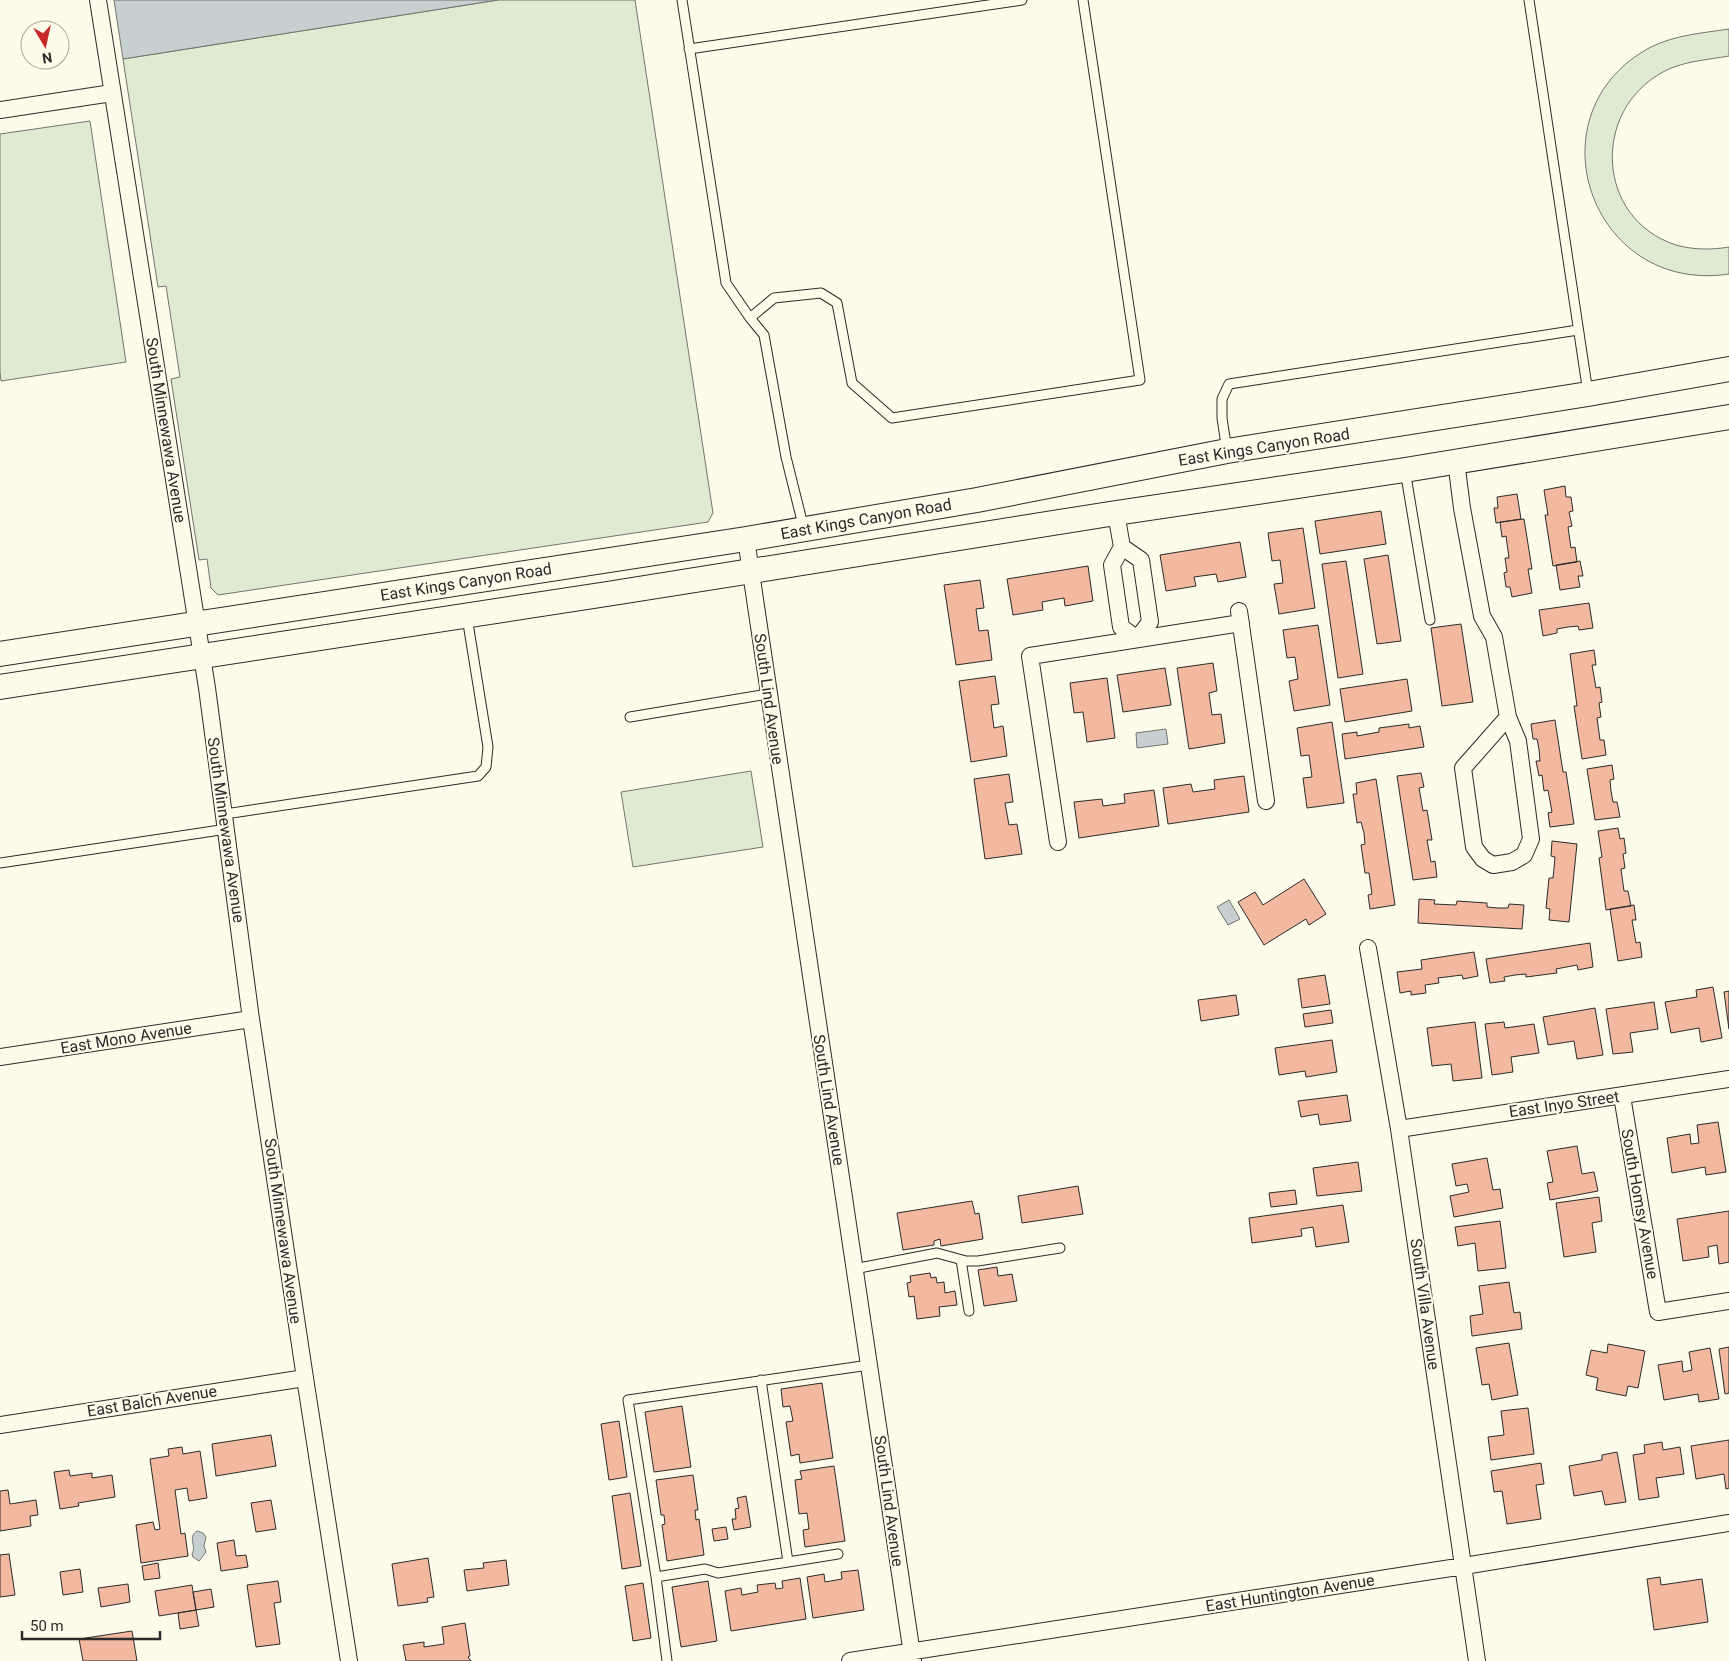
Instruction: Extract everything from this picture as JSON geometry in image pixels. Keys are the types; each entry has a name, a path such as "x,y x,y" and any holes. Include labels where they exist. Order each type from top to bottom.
{"main road":[{"name":"East Kings Canyon Road","path":"0,654 746,539 977,500 1227,451 1588,394 1729,369"},
{"name":"East Kings Canyon Road","path":"0,687 751,572 1116,513 1405,470 1729,417"}],"street":[{"name":"South Minnewawa Avenue","path":"98,0 202,656 226,821 251,1019 350,1661"},
{"path":"0,110 112,93"},
{"path":"1456,461 1462,508 1482,616 1494,637 1508,717 1518,742 1531,839 1524,855 1512,862 1493,865 1483,859 1474,847 1462,768 1508,717"},
{"path":"1116,513 1122,547 1112,565 1121,626 1137,639"},
{"name":"South Lind Avenue","path":"746,539 912,1656"},
{"path":"1122,547 1141,560 1150,622 1137,639"},
{"path":"1058,842 1030,656 1137,639 1240,617 1266,800"},
{"name":"South Villa Avenue","path":"1368,948 1399,1129 1477,1661"},
{"name":"East Mono Avenue","path":"0,1057 251,1019"},
{"name":"East Inyo Street","path":"1399,1129 1729,1079"},
{"name":"South Homsy Avenue","path":"1622,1096 1658,1312 1729,1301"},
{"name":"East Balch Avenue","path":"0,1425 305,1378"},
{"name":"East Huntington Avenue","path":"850,1661 912,1656 1729,1523"}],"lane":[{"path":"682,0 726,283 764,335 786,457 804,529"},
{"path":"690,48 1022,0"},
{"path":"750,318 774,298 821,293 838,303 852,383 892,418 1140,380 1083,0"},
{"path":"1528,0 1588,394"},
{"path":"1227,451 1222,418 1222,399 1229,384 1578,330"},
{"path":"1405,470 1430,620"},
{"path":"0,863 478,776 486,767 488,746 466,616"},
{"path":"630,717 768,694"},
{"path":"854,1268 937,1253 962,1260 985,1261 1060,1248"},
{"path":"962,1260 968,1311"},
{"path":"667,1661 656,1577 628,1400 869,1365"},
{"path":"761,1380 788,1562"},
{"path":"656,1577 705,1569 718,1573 838,1554"}],"green space":[{"path":"498,0 635,0 713,513 708,522 218,595 211,588 207,559 199,560 171,379 180,377 166,286 158,287 123,59"},
{"path":"1729,29 1729,56 1687,63 1663,72 1640,90 1623,112 1614,137 1612,163 1618,189 1630,212 1650,232 1683,247 1716,249 1729,247 1729,274 1681,273 1641,257 1611,229 1592,193 1585,153 1592,113 1613,76 1651,47 1679,37"},
{"path":"90,121 126,362 1,381 0,134"},
{"path":"751,771 763,847 633,867 621,792"}],"shaded area":[{"path":"114,0 498,0 123,59"},
{"path":"1166,729 1168,744 1137,748 1136,733"},
{"path":"1229,900 1240,919 1228,925 1217,907"},
{"path":"197,1531 203,1533 206,1537 204,1546 206,1552 199,1561 192,1554 192,1539"}],"building":[{"path":"1565,486 1566,497 1571,497 1573,511 1569,512 1572,526 1568,527 1571,548 1575,547 1577,562 1553,566 1545,515 1548,515 1544,490"},
{"path":"1517,494 1521,519 1496,523 1494,508 1498,508 1497,497"},
{"path":"1381,511 1386,544 1320,554 1315,521"},
{"path":"1524,519 1532,569 1528,569 1532,593 1512,597 1510,587 1506,587 1504,573 1507,572 1505,558 1509,558 1506,536 1502,537 1500,522"},
{"path":"1303,528 1315,608 1279,614 1274,584 1283,583 1280,560 1272,561 1268,533"},
{"path":"1240,542 1246,577 1218,582 1216,574 1194,577 1196,586 1166,591 1160,555"},
{"path":"1388,555 1401,641 1377,644 1364,559"},
{"path":"1346,561 1363,674 1338,678 1322,564"},
{"path":"1580,561 1583,576 1578,576 1580,587 1560,590 1556,565"},
{"path":"1088,566 1093,601 1065,606 1064,598 1042,602 1043,610 1013,615 1007,579"},
{"path":"980,580 984,608 976,609 979,631 988,630 992,660 956,665 944,585"},
{"path":"1589,603 1593,628 1579,630 1578,626 1568,627 1557,629 1557,633 1543,636 1539,610"},
{"path":"1461,624 1473,702 1442,706 1431,628"},
{"path":"1318,625 1330,705 1294,711 1289,681 1298,679 1295,657 1287,658 1283,630"},
{"path":"1594,650 1596,665 1592,665 1596,688 1600,687 1602,702 1599,703 1601,717 1597,718 1600,740 1604,740 1606,755 1582,759 1574,706 1577,706 1570,654"},
{"path":"1213,663 1217,691 1209,693 1212,715 1221,714 1225,743 1189,749 1177,668"},
{"path":"1165,668 1171,705 1123,712 1117,675"},
{"path":"995,676 999,704 991,705 994,728 1003,726 1007,756 971,762 959,681"},
{"path":"1107,678 1115,738 1087,742 1083,712 1074,713 1070,683"},
{"path":"1407,679 1412,711 1345,722 1340,689"},
{"path":"1555,720 1574,824 1550,827 1548,813 1552,812 1548,790 1544,791 1542,775 1539,776 1536,761 1540,761 1539,749 1537,739 1533,739 1531,724"},
{"path":"1332,722 1344,803 1307,808 1303,778 1312,777 1309,755 1301,756 1297,728"},
{"path":"1409,724 1409,728 1420,726 1424,747 1345,759 1342,734 1357,732 1357,736 1379,732 1379,728"},
{"path":"1612,765 1614,779 1610,780 1611,791 1613,802 1617,802 1620,817 1595,820 1587,769"},
{"path":"1421,773 1424,787 1419,788 1423,811 1427,810 1432,840 1427,840 1431,862 1435,861 1437,877 1413,880 1397,776"},
{"path":"1009,774 1013,802 1005,803 1009,825 1017,824 1022,854 985,859 974,779"},
{"path":"1244,776 1249,812 1168,824 1163,788 1191,784 1193,792 1215,789 1214,780"},
{"path":"1376,779 1395,905 1370,909 1368,895 1372,894 1369,873 1365,873 1361,845 1365,844 1364,833 1361,822 1357,823 1353,794 1357,794 1356,783"},
{"path":"1154,790 1159,826 1079,838 1074,802 1102,799 1103,806 1125,803 1124,794"},
{"path":"1618,828 1620,839 1624,838 1626,853 1623,854 1625,868 1621,869 1624,891 1628,891 1631,906 1606,910 1599,858 1602,857 1598,831"},
{"path":"1552,841 1577,844 1569,922 1549,920 1550,909 1546,908 1549,878 1553,878 1555,857 1551,856"},
{"path":"1304,879 1326,914 1309,925 1306,919 1264,945 1238,902 1255,892 1263,905"},
{"path":"1419,899 1435,900 1434,904 1456,905 1457,901 1487,903 1487,907 1498,908 1508,908 1509,904 1524,905 1522,929 1418,923"},
{"path":"1634,905 1636,920 1632,920 1636,943 1640,942 1642,957 1618,961 1610,909"},
{"path":"1590,943 1593,967 1578,970 1577,965 1556,969 1557,973 1526,977 1526,974 1515,975 1504,977 1505,981 1490,983 1486,959"},
{"path":"1474,952 1478,976 1463,979 1462,975 1438,978 1439,983 1425,985 1426,993 1411,995 1411,991 1400,993 1397,972 1422,969 1421,960"},
{"path":"1325,975 1330,1004 1302,1008 1298,979"},
{"path":"1713,987 1722,1038 1701,1042 1699,1028 1671,1033 1665,1002 1697,997 1696,990"},
{"path":"1729,991 1729,1029 1724,992"},
{"path":"1236,995 1239,1015 1201,1021 1198,1000"},
{"path":"1654,1002 1658,1029 1630,1033 1633,1052 1613,1054 1606,1009"},
{"path":"1595,1008 1603,1055 1577,1059 1574,1041 1548,1045 1543,1017"},
{"path":"1331,1010 1333,1023 1305,1027 1303,1014"},
{"path":"1475,1022 1482,1078 1453,1081 1451,1064 1432,1066 1427,1028"},
{"path":"1504,1022 1505,1028 1534,1024 1539,1053 1511,1057 1513,1072 1492,1075 1485,1024"},
{"path":"1332,1040 1337,1072 1306,1077 1305,1071 1279,1075 1275,1048"},
{"path":"1347,1095 1351,1121 1320,1125 1318,1114 1301,1117 1298,1101"},
{"path":"1718,1122 1726,1172 1706,1175 1705,1167 1672,1173 1667,1138 1690,1134 1691,1144 1699,1143 1697,1125"},
{"path":"1577,1146 1582,1174 1594,1172 1598,1191 1550,1200 1547,1183 1553,1182 1547,1151"},
{"path":"1487,1158 1493,1190 1500,1189 1503,1208 1454,1217 1450,1196 1469,1192 1467,1184 1456,1186 1452,1164"},
{"path":"1358,1162 1362,1191 1317,1196 1313,1168"},
{"path":"1078,1186 1083,1214 1022,1223 1018,1196"},
{"path":"1295,1190 1297,1204 1271,1207 1269,1193"},
{"path":"1599,1197 1602,1221 1592,1223 1596,1252 1564,1257 1556,1203"},
{"path":"972,1201 975,1214 979,1213 983,1239 941,1246 940,1239 934,1241 934,1245 903,1250 897,1213"},
{"path":"1343,1205 1349,1242 1316,1247 1313,1227 1301,1229 1302,1236 1252,1243 1249,1218"},
{"path":"1729,1211 1729,1262 1719,1264 1717,1245 1708,1247 1709,1257 1683,1261 1677,1219"},
{"path":"1500,1221 1506,1268 1478,1271 1475,1243 1458,1246 1455,1227"},
{"path":"997,1267 998,1276 1012,1274 1017,1301 984,1306 978,1270"},
{"path":"930,1273 931,1278 936,1277 937,1283 944,1282 945,1293 955,1291 957,1305 939,1307 940,1316 917,1319 914,1296 909,1297 907,1283 911,1282 910,1276"},
{"path":"1509,1282 1514,1313 1520,1312 1522,1329 1472,1336 1470,1316 1483,1314 1479,1286"},
{"path":"1509,1343 1518,1395 1492,1400 1489,1384 1482,1385 1476,1348"},
{"path":"1608,1344 1645,1351 1638,1388 1628,1386 1626,1396 1596,1390 1598,1378 1586,1375 1591,1350 1607,1353"},
{"path":"1729,1347 1729,1393 1725,1394 1719,1349"},
{"path":"1710,1348 1719,1399 1699,1402 1698,1394 1664,1400 1658,1365 1682,1361 1683,1372 1692,1370 1689,1352"},
{"path":"822,1383 833,1458 800,1463 799,1454 791,1456 786,1422 793,1421 790,1406 783,1407 781,1389"},
{"path":"682,1406 691,1467 654,1472 645,1412"},
{"path":"1528,1408 1534,1454 1491,1460 1488,1437 1504,1435 1501,1411"},
{"path":"619,1421 627,1477 609,1480 601,1424"},
{"path":"271,1435 276,1466 216,1476 212,1444"},
{"path":"1729,1440 1729,1488 1726,1489 1724,1474 1696,1479 1691,1446"},
{"path":"1662,1442 1663,1450 1680,1447 1684,1474 1656,1478 1659,1497 1639,1500 1633,1455 1645,1453 1644,1445"},
{"path":"182,1447 183,1454 200,1451 207,1498 189,1501 187,1488 175,1490 181,1534 185,1533 188,1556 141,1563 136,1525 153,1522 155,1530 160,1529 150,1459 169,1456 168,1449"},
{"path":"1617,1452 1626,1502 1605,1505 1602,1491 1574,1496 1569,1466 1602,1460 1602,1455"},
{"path":"1541,1463 1544,1484 1536,1485 1541,1519 1507,1524 1502,1491 1494,1492 1491,1471"},
{"path":"834,1466 845,1541 805,1547 803,1530 809,1529 807,1513 799,1514 795,1480 802,1479 800,1471"},
{"path":"69,1470 70,1476 92,1473 92,1478 112,1475 115,1497 78,1503 79,1506 60,1509 54,1472"},
{"path":"693,1475 698,1510 695,1510 696,1520 699,1519 704,1555 667,1561 662,1525 665,1524 664,1515 661,1515 656,1480"},
{"path":"8,1490 10,1504 36,1500 38,1515 30,1516 31,1526 0,1531 0,1491"},
{"path":"630,1493 641,1566 622,1569 612,1496"},
{"path":"746,1496 751,1527 734,1530 732,1519 736,1519 735,1509 739,1508 737,1498"},
{"path":"271,1500 276,1529 256,1532 251,1503"},
{"path":"726,1527 728,1539 714,1541 712,1529"},
{"path":"234,1540 236,1556 246,1555 248,1567 221,1571 217,1543"},
{"path":"9,1554 15,1595 0,1597 0,1555"},
{"path":"428,1558 434,1597 427,1598 428,1602 398,1606 392,1564"},
{"path":"506,1560 509,1585 467,1591 464,1570 484,1568 483,1563"},
{"path":"158,1563 160,1578 144,1580 142,1566"},
{"path":"80,1569 83,1592 63,1595 60,1572"},
{"path":"858,1570 864,1610 813,1618 807,1577 824,1574 825,1582 842,1579 841,1572"},
{"path":"1660,1577 1661,1585 1702,1579 1708,1622 1654,1630 1647,1579"},
{"path":"800,1578 806,1619 731,1631 725,1591 741,1588 742,1595 758,1592 757,1585 775,1583 776,1589 783,1588 782,1581"},
{"path":"278,1581 281,1602 274,1603 280,1644 256,1647 247,1585"},
{"path":"708,1581 717,1641 681,1647 672,1587"},
{"path":"643,1583 651,1638 633,1641 625,1586"},
{"path":"128,1584 130,1602 101,1607 98,1588"},
{"path":"192,1585 196,1610 159,1616 155,1591"},
{"path":"211,1589 214,1607 196,1610 193,1592"},
{"path":"196,1610 199,1626 180,1629 178,1613"},
{"path":"465,1623 470,1656 468,1657 471,1661 406,1661 403,1645 424,1642 424,1647 444,1644 442,1627"},
{"path":"132,1631 137,1661 83,1661 79,1639"}]}
